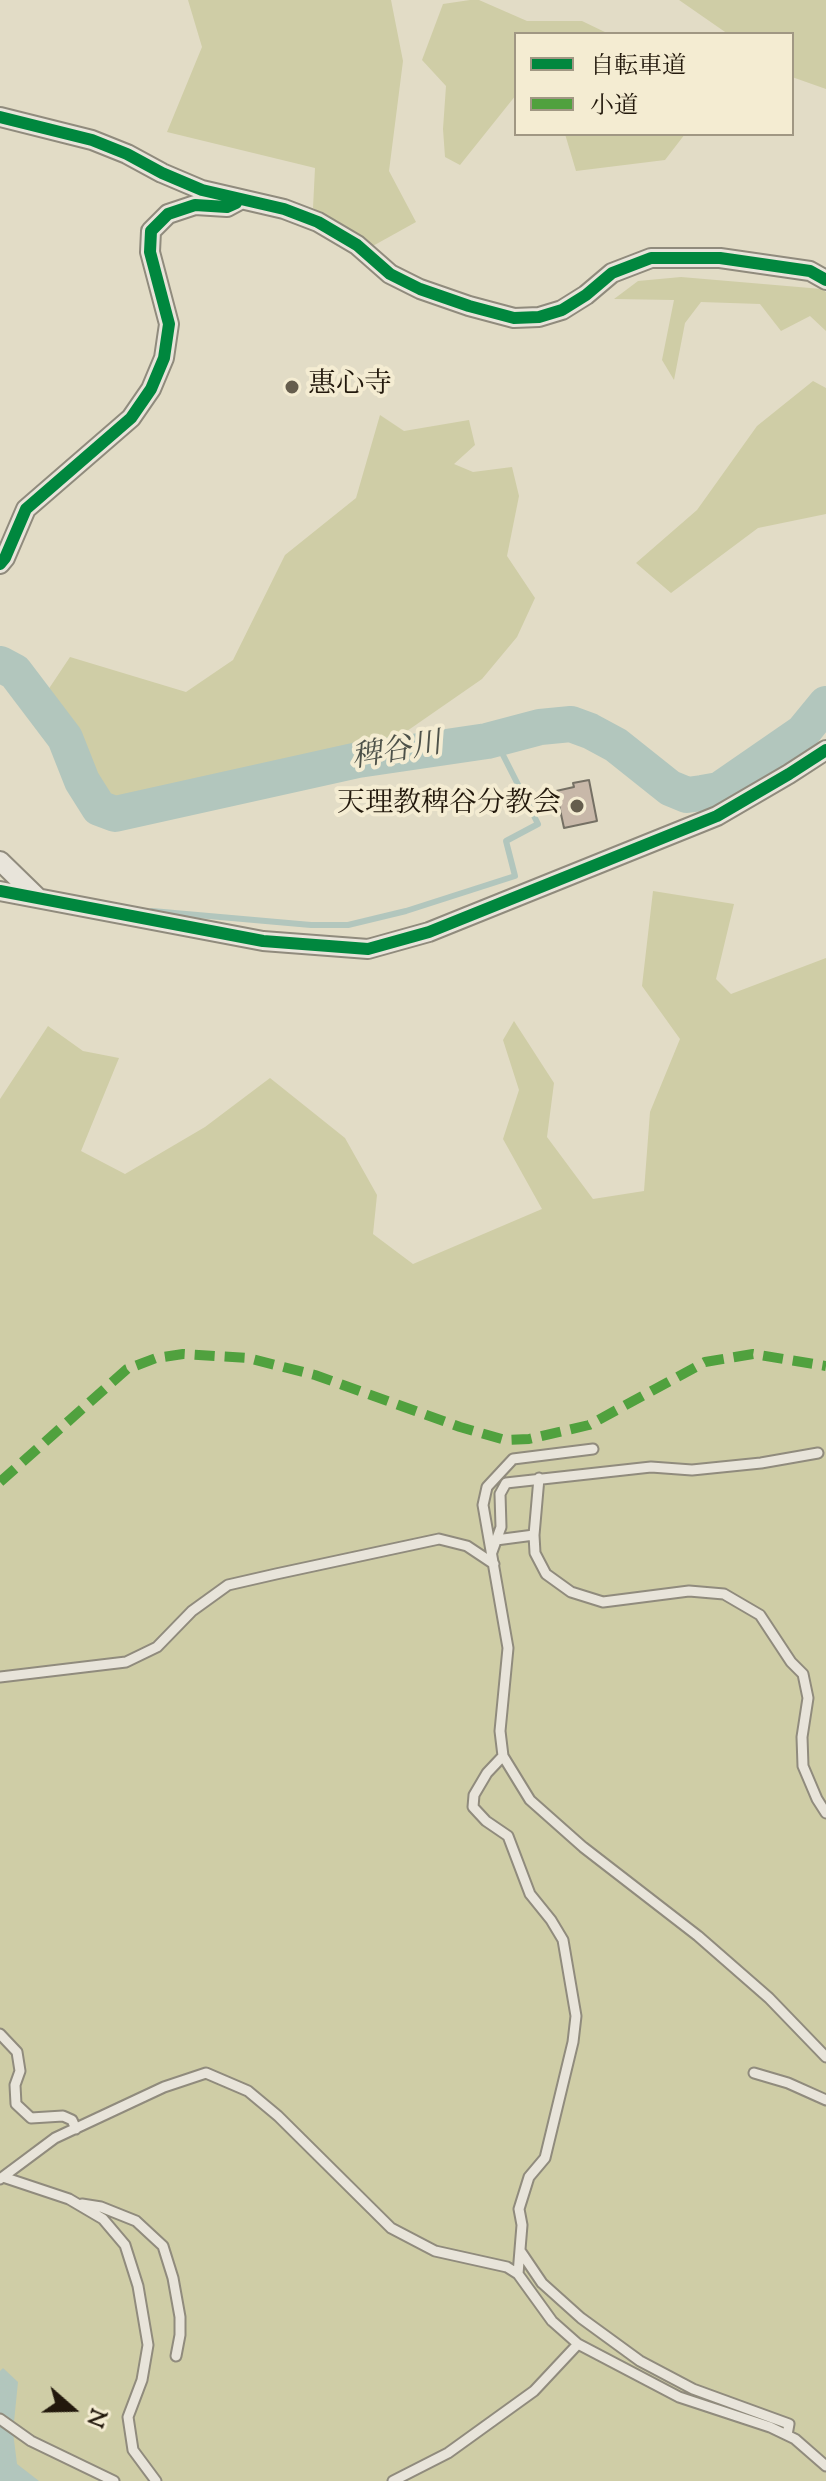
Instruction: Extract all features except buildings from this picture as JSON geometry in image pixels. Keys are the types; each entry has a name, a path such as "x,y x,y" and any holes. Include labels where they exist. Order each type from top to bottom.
{"street":[{"path":"0,117 92,140 202,190 284,209 318,222 357,245 390,274 420,289 514,318 539,317 562,310 612,273 651,258 720,258 810,271 826,280"},
{"path":"0,564 26,509 131,418 151,389 164,358 169,324 150,252 151,231 168,214 195,205 227,207 243,199"},
{"path":"0,891 263,941 368,949 429,932 717,816 826,750"},
{"path":"0,861 37,897"}],"lane":[{"path":"593,1449 513,1459 487,1487 483,1505 508,1648 500,1731 503,1756 530,1800 583,1847 698,1936 769,1998 826,2057"},
{"path":"492,1552 501,1527 500,1494 506,1483 651,1467 692,1470 818,1453"},
{"path":"539,1478 535,1553 546,1574 571,1592 603,1602 689,1591 724,1594 760,1615 783,1652 803,1674 808,1698 802,1737 803,1766 826,1813"},
{"path":"496,1540 534,1535"},
{"path":"0,1677 126,1662 157,1647 192,1611 228,1585 276,1574 439,1539 467,1546 494,1564"},
{"path":"503,1756 487,1773 474,1795 473,1807 486,1821 508,1836 530,1894 563,1940 576,2016 573,2042 545,2158 529,2177 522,2195 518,2274"},
{"path":"0,2034 17,2052 20,2071 15,2085 16,2104 31,2118 63,2116 72,2120 76,2129"},
{"path":"1,2178 55,2138 164,2087 206,2073 248,2091 278,2116 391,2228 435,2251 507,2267 518,2274 552,2321 578,2344 679,2397 787,2435 826,2466"},
{"path":"754,2073 788,2083 826,2100"},
{"path":"1,2178 75,2202 101,2207 136,2221 163,2246 180,2317 176,2356"},
{"path":"75,2202 103,2219 125,2245 138,2286 148,2345 142,2380 128,2417 133,2450 156,2481"},
{"path":"521,2252 542,2283 581,2318 640,2361 693,2389 789,2424 787,2435"},
{"path":"393,2481 448,2453 534,2391 578,2344"},
{"path":"0,2419 31,2441 114,2481"}],"shaded area":[{"path":"188,0 391,0 403,61 389,171 416,222 371,247 313,208 315,168 167,132 202,47"},
{"path":"479,0 527,21 582,21 605,32 514,32 514,98 460,165 445,157 446,86 422,60 443,4"},
{"path":"679,0 826,0 826,89 794,78 794,32 725,32"},
{"path":"566,136 683,136 665,160 576,171"},
{"path":"681,277 822,289 826,292 826,331 810,316 781,331 760,304 701,302 685,323 674,380 662,360 674,300 614,299 638,281"},
{"path":"813,381 826,388 826,514 758,528 671,593 636,563 697,510 757,426"},
{"path":"380,415 404,431 469,420 475,445 454,464 473,472 512,467 519,496 507,556 535,598 517,637 482,679 407,731 354,749 214,784 129,811 82,769 48,690 70,657 186,692 233,660 285,555 356,498"},
{"path":"653,891 734,904 716,979 731,994 826,958 826,2481 0,2481 0,1099 48,1026 83,1051 119,1058 81,1151 125,1174 205,1127 270,1078 345,1138 377,1195 373,1234 413,1264 542,1209 503,1139 519,1090 503,1040 514,1021 554,1083 547,1137 593,1199 644,1191 650,1112 680,1039 642,986"},
{"path":"3,2368 18,2382 13,2432 17,2464 39,2481 0,2481 0,2371"}],"waterway":[{"name":"稗谷川","path":"0,664 15,672 65,738 82,781 99,808 115,814 358,760 487,741 540,727 571,724 616,745 670,788 687,795 702,793 719,790 803,732 826,704"},
{"path":"152,911 311,925 348,925 406,911 515,876 506,841 538,824 502,753 499,738"}],"marked path":[{"path":"0,1482 127,1369 156,1358 183,1354 248,1358 315,1375 505,1440 529,1439 589,1425 705,1362 753,1354 826,1366"}],"cycle path":[{"path":"0,117 92,140 202,190 284,209 318,222 357,245 390,274 420,289 514,318 539,317 562,310 612,273 651,258 720,258 810,271 826,280"},
{"path":"0,564 26,509 131,418 151,389 164,358 169,324 150,252 151,231 168,214 195,205 227,207 236,203"},
{"path":"0,891 263,941 368,949 429,932 717,816 826,750"}],"place":[{"name":"惠心寺","path":"292,387"},
{"name":"天理教稗谷分教会","path":"577,806"}]}
